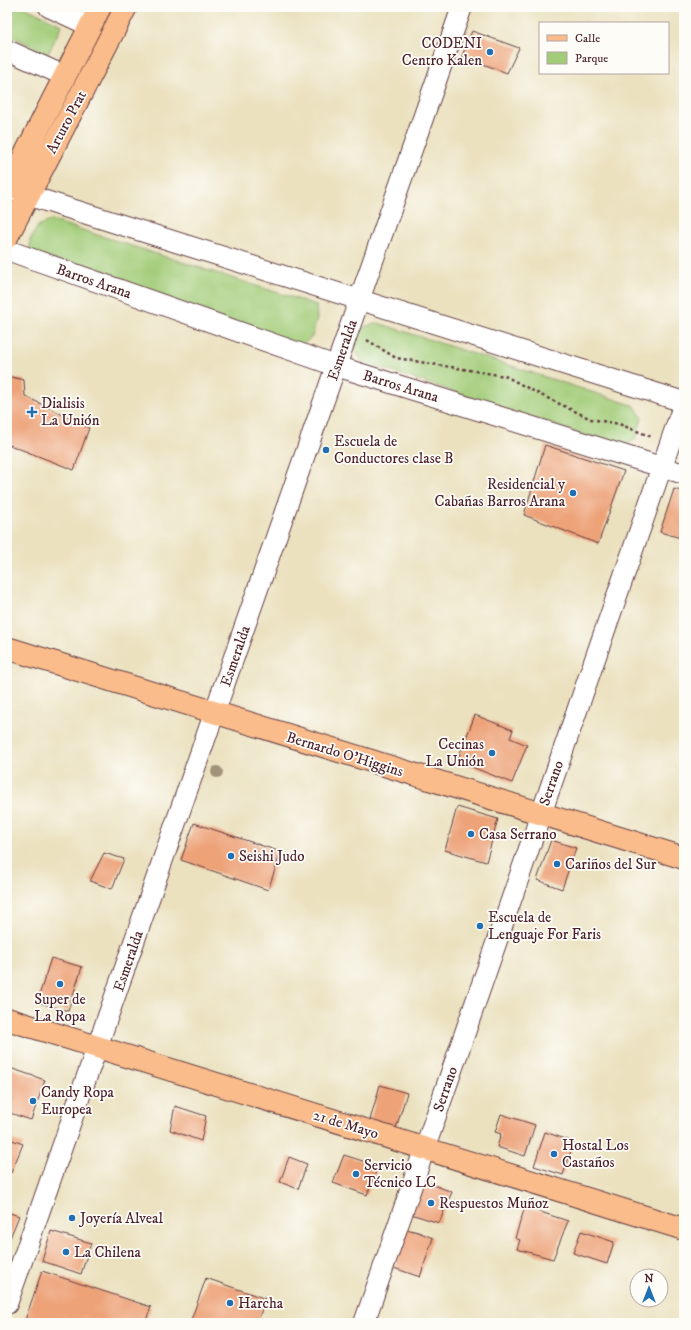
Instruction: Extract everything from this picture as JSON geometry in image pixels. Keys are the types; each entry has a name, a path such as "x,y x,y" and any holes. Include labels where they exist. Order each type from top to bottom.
{"main road":[{"name":"Arturo Prat","path":"7,236 14,191 64,77 100,7"},
{"name":"Arturo Prat","path":"14,191 126,7"},
{"name":"Bernardo O'Higgins","path":"7,648 684,858"},
{"name":"21 de Mayo","path":"7,1020 684,1229"}],"street":[{"path":"49,7 90,26"},
{"name":"Esmeralda","path":"7,1304 462,7"},
{"path":"7,50 64,77"},
{"path":"14,191 684,402"},
{"name":"Barros Arana","path":"7,250 336,366 684,474"},
{"name":"Serrano","path":"364,1323 684,402"}],"path":[{"path":"350,328 359,336 396,358 505,376 591,419 619,424 669,444"}],"green space":[{"path":"7,7 24,7 62,25 48,54 7,34"},
{"path":"51,220 316,305 317,318 312,337 300,346 30,251 30,240 38,226"},
{"path":"378,323 635,406 642,418 635,440 621,447 363,362 353,348 354,338 364,327"}],"building":[{"name":"CODENI Centro Kalen","path":"472,31 519,48 507,73 462,56"},
{"name":"Dialisis La Unión","path":"7,376 24,380 25,396 89,428 74,470 7,444"},
{"name":"Residencial y Cabañas Barros Arana","path":"545,445 624,471 598,544 524,515"},
{"path":"674,489 684,492 684,539 660,532"},
{"name":"Cecinas La Unión","path":"475,715 513,730 510,738 527,745 512,783 457,761"},
{"name":"Casa Serrano","path":"457,807 498,819 486,862 445,850"},
{"name":"Seishi Judo","path":"194,823 281,852 268,890 181,860"},
{"name":"Cariños del Sur","path":"551,840 576,848 562,889 537,880"},
{"path":"104,853 124,859 112,889 90,881"},
{"name":"Super de La Ropa","path":"51,958 82,967 68,1011 37,1002"},
{"path":"10,1068 45,1080 31,1120 7,1112 7,1078"},
{"path":"380,1085 407,1093 396,1128 370,1120"},
{"path":"175,1106 206,1116 201,1141 170,1130"},
{"path":"501,1114 535,1125 525,1156 497,1147 501,1134 495,1132"},
{"name":"Hostal Los Castaños","path":"545,1132 574,1142 563,1175 534,1166"},
{"path":"7,1138 23,1144 11,1173 7,1171"},
{"name":"Servicio Técnico LC","path":"344,1155 378,1166 367,1195 333,1183"},
{"path":"289,1157 307,1164 298,1189 280,1182"},
{"name":"Respuestos Muñoz","path":"423,1181 452,1192 439,1223 411,1214"},
{"path":"525,1207 568,1221 553,1259 517,1249 520,1240 515,1238"},
{"path":"7,1212 19,1216 7,1245"},
{"path":"406,1229 433,1238 420,1277 394,1268"},
{"name":"La Chilena","path":"51,1231 91,1243 81,1274 42,1261"},
{"path":"581,1231 614,1242 607,1264 573,1253"},
{"path":"42,1271 151,1307 145,1323 24,1323"},
{"name":"Harcha","path":"206,1278 266,1299 257,1323 190,1323"}],"place":[{"name":"CODENI Centro Kalen","path":"490,52"},
{"name":"Dialisis La Unión","path":"32,412"},
{"name":"Escuela de Conductores clase B","path":"326,450"},
{"name":"Residencial y Cabañas Barros Arana","path":"573,493"},
{"name":"Cecinas La Unión","path":"492,753"},
{"name":"Casa Serrano","path":"471,834"},
{"name":"Seishi Judo","path":"231,856"},
{"name":"Cariños del Sur","path":"557,864"},
{"name":"Escuela de Lenguaje For Faris","path":"480,926"},
{"name":"Super de La Ropa","path":"60,984"},
{"name":"Candy Ropa Europea","path":"33,1101"},
{"name":"Hostal Los Castaños","path":"554,1154"},
{"name":"Servicio Técnico LC","path":"356,1174"},
{"name":"Respuestos Muñoz","path":"431,1203"},
{"name":"Joyería Alveal","path":"72,1218"},
{"name":"La Chilena","path":"66,1252"},
{"name":"Harcha","path":"230,1303"}]}
